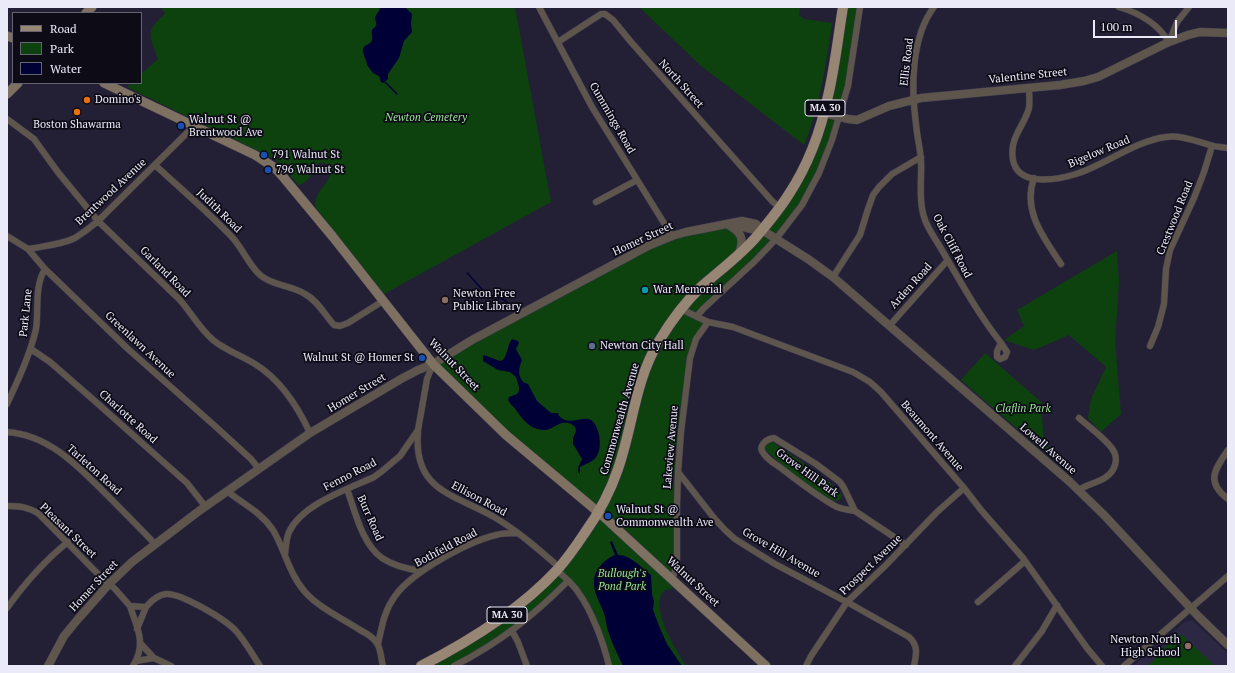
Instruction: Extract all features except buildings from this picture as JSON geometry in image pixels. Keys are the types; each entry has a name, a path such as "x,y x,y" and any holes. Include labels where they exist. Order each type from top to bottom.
{"main road":[{"name":"Commonwealth Avenue","path":"422,666 468,641 502,619 523,601 558,568 599,513 619,468 638,390 648,363 665,331 681,309 702,287 762,230 780,208 803,169 816,138 824,112 833,73 843,7"},
{"path":"7,94 17,84"},
{"name":"Walnut Street","path":"106,84 255,155 275,168 325,227 433,364 506,435 599,513 766,666"}],"street":[{"name":"Cummings Road","path":"539,7 592,107 672,236"},
{"path":"697,316 776,239 796,213 813,185 825,161 848,86 860,7"},
{"name":"Ellis Road","path":"913,99 915,61 918,43 922,28 934,7"},
{"path":"1119,7 1129,10 1146,19 1164,34 1169,42"},
{"path":"1169,42 1177,22 1189,7"},
{"name":"North Street","path":"558,42 601,14 605,14 613,20 772,201 780,208"},
{"name":"Valentine Street","path":"824,112 839,117 857,120 889,106 913,99 1060,85 1084,81 1098,77 1169,42 1188,35 1200,32 1228,33"},
{"name":"Bigelow Road","path":"1029,87 1030,100 1014,140 1013,154 1015,167 1018,172 1023,175 1034,178 1053,179 1075,174 1140,145 1165,137 1181,137 1212,146 1228,148"},
{"name":"Oak Cliff Road","path":"913,99 921,157 921,195 925,219 947,261 1001,343"},
{"name":"Garland Road","path":"7,119 34,139 57,171 98,221 188,308 207,335 214,341 254,364 275,379 291,400 306,424 310,434"},
{"name":"Brentwood Avenue","path":"28,249 64,242 83,233 98,221 194,126"},
{"name":"Crestwood Road","path":"1150,346 1158,326 1164,304 1166,269 1170,250 1194,198 1212,146"},
{"path":"834,277 860,235 873,195 892,174 921,157"},
{"name":"Judith Road","path":"155,165 232,237 259,274 272,283 293,288 307,295 334,325 340,326 348,323 383,301"},
{"path":"1034,178 1030,190 1030,205 1039,230 1061,264"},
{"path":"596,202 637,180"},
{"path":"731,223 740,236 742,243 739,253"},
{"name":"Homer Street","path":"48,666 64,636 109,584 132,562 205,506 310,434 401,379 433,364 472,340 650,245 672,236 704,227 731,223 754,230 762,230"},
{"name":"Lowell Avenue","path":"762,230 808,258 834,277 1079,490 1228,645"},
{"name":"Greenlawn Avenue","path":"7,236 28,249 45,269 128,349 215,426 251,459 259,469"},
{"name":"Arden Road","path":"890,325 947,261"},
{"name":"Park Lane","path":"7,404 31,349 36,328 39,283 45,269"},
{"name":"Beaumont Avenue","path":"681,309 708,322 733,327 835,365 861,376 881,392 1025,561 1087,648 1102,666"},
{"name":"Lakeview Avenue","path":"672,579 677,566 678,472 681,432 690,358 696,339 708,322"},
{"name":"Charlotte Road","path":"31,349 50,362 83,390 187,483 205,506"},
{"name":"Fenno Road","path":"285,554 289,532 294,524 303,515 328,497 374,477 400,456 418,430 427,379 433,364"},
{"path":"1079,418 1112,447 1116,462 1114,469 1106,477 1088,484 1079,490"},
{"name":"Ellison Road","path":"418,430 418,457 422,468 437,487 448,495 493,517 519,533 558,568 577,590 598,633 610,666"},
{"name":"Tarleton Road","path":"7,432 21,433 35,438 64,454 78,466 155,544"},
{"name":"Grove Hill Park","path":"855,511 840,482 816,464 774,438 769,438 762,445 761,449 764,454 793,477 839,508 855,511 906,545"},
{"path":"1228,450 1218,464 1214,476 1214,481 1217,488 1228,499"},
{"name":"Grove Hill Avenue","path":"678,472 714,518 735,539 774,564 847,602 909,637 916,645 914,666"},
{"name":"Prospect Avenue","path":"806,666 847,602 906,545 937,512 964,488"},
{"name":"Burr Road","path":"347,489 367,541 373,549 382,557 391,562 405,568 421,571"},
{"path":"227,491 236,499 255,511 272,529 295,578 305,592 316,602 369,635 378,644 383,666"},
{"name":"Pleasant Street","path":"7,506 17,506 31,509 38,514 68,542 130,606"},
{"name":"Bothfeld Road","path":"378,644 382,620 388,606 404,585 421,571 456,552 487,538 498,534 519,533"},
{"path":"7,608 27,581 39,568 68,542"},
{"path":"978,602 1025,561"},
{"path":"1124,666 1228,576"},
{"path":"454,666 512,631 568,581"},
{"path":"137,629 146,607 157,597 164,594 171,594 203,608 235,630 260,666"},
{"path":"1015,666 1042,631 1057,605"},
{"path":"146,607 130,606 141,644 154,658 171,666"},
{"path":"512,631 527,666"},
{"path":"135,664 141,644"},
{"path":"135,664 154,658"}],"shaded area":[{"name":"Newton North High School","path":"1192,620 1228,654 1228,666 1133,666 1186,621"}],"green space":[{"name":"Newton Cemetery","path":"161,7 515,7 551,202 384,294 316,208 317,196 330,176 331,171 329,166 324,163 320,163 308,179 299,185 276,160 127,87 130,84 142,84 142,73 158,59 151,39 151,30 158,20 165,14"},
{"path":"639,7 800,7 799,15 804,19 832,23 825,70 810,130 804,145 700,65"},
{"name":"Bullough's Pond Park","path":"843,7 860,7 848,86 829,150 790,222 697,316 708,322 696,339 681,432 677,566 672,579 678,584 674,588 663,592 660,601 662,620 666,631 686,666 609,666 593,619 568,581 528,618 454,666 421,666 533,593 599,513 433,364 609,267 686,232 734,227 742,246 766,226 816,138"},
{"path":"1117,251 1119,282 1115,341 1121,414 1101,432 1088,418 1091,399 1106,367 1069,335 1034,350 1004,340 1024,326 1017,310"},
{"name":"Claflin Park","path":"985,353 1041,402 1044,444 1049,448 1045,453 961,380"},
{"path":"769,442 772,442 822,477 839,491 842,495 840,499 836,501 821,494 788,470 765,449 765,446"},
{"path":"1177,635 1182,635 1215,666 1148,666"}],"water":[{"path":"381,7 405,7 412,14 412,32 404,41 399,58 388,74 388,79 383,83 381,82 379,76 373,73 367,65 363,51 365,46 371,42 372,30 376,26 375,17"},
{"path":"512,339 518,341 519,343 516,349 522,360 519,368 519,374 523,382 528,384 537,401 551,413 558,413 559,416 567,421 588,419 591,420 597,427 600,438 598,453 593,460 580,467 580,474 578,469 582,459 573,444 573,438 576,431 575,427 569,423 562,423 550,429 542,430 530,425 524,420 508,400 509,397 517,394 519,391 516,377 510,372 498,370 483,361 484,355 500,361 503,360"},
{"path":"612,541 618,555 631,559 651,575 654,601 653,610 667,644 682,666 623,666 607,629 604,613 597,597 594,584 598,568 615,555 610,542"}],"waterway":[{"path":"385,82 397,94"},
{"path":"467,273 486,293 505,300 508,305"}],"place":[{"name":"Domino's","path":"87,100"},
{"name":"Boston Shawarma","path":"77,112"},
{"name":"Walnut St @ Brentwood Ave","path":"181,126"},
{"name":"791 Walnut St","path":"264,155"},
{"name":"796 Walnut St","path":"268,170"},
{"name":"War Memorial","path":"645,290"},
{"name":"Newton Free Public Library","path":"445,300"},
{"name":"Newton City Hall","path":"592,346"},
{"name":"Walnut St @ Homer St","path":"422,358"},
{"name":"Walnut St @ Commonwealth Ave","path":"608,516"},
{"name":"Newton North High School","path":"1188,646"}]}
